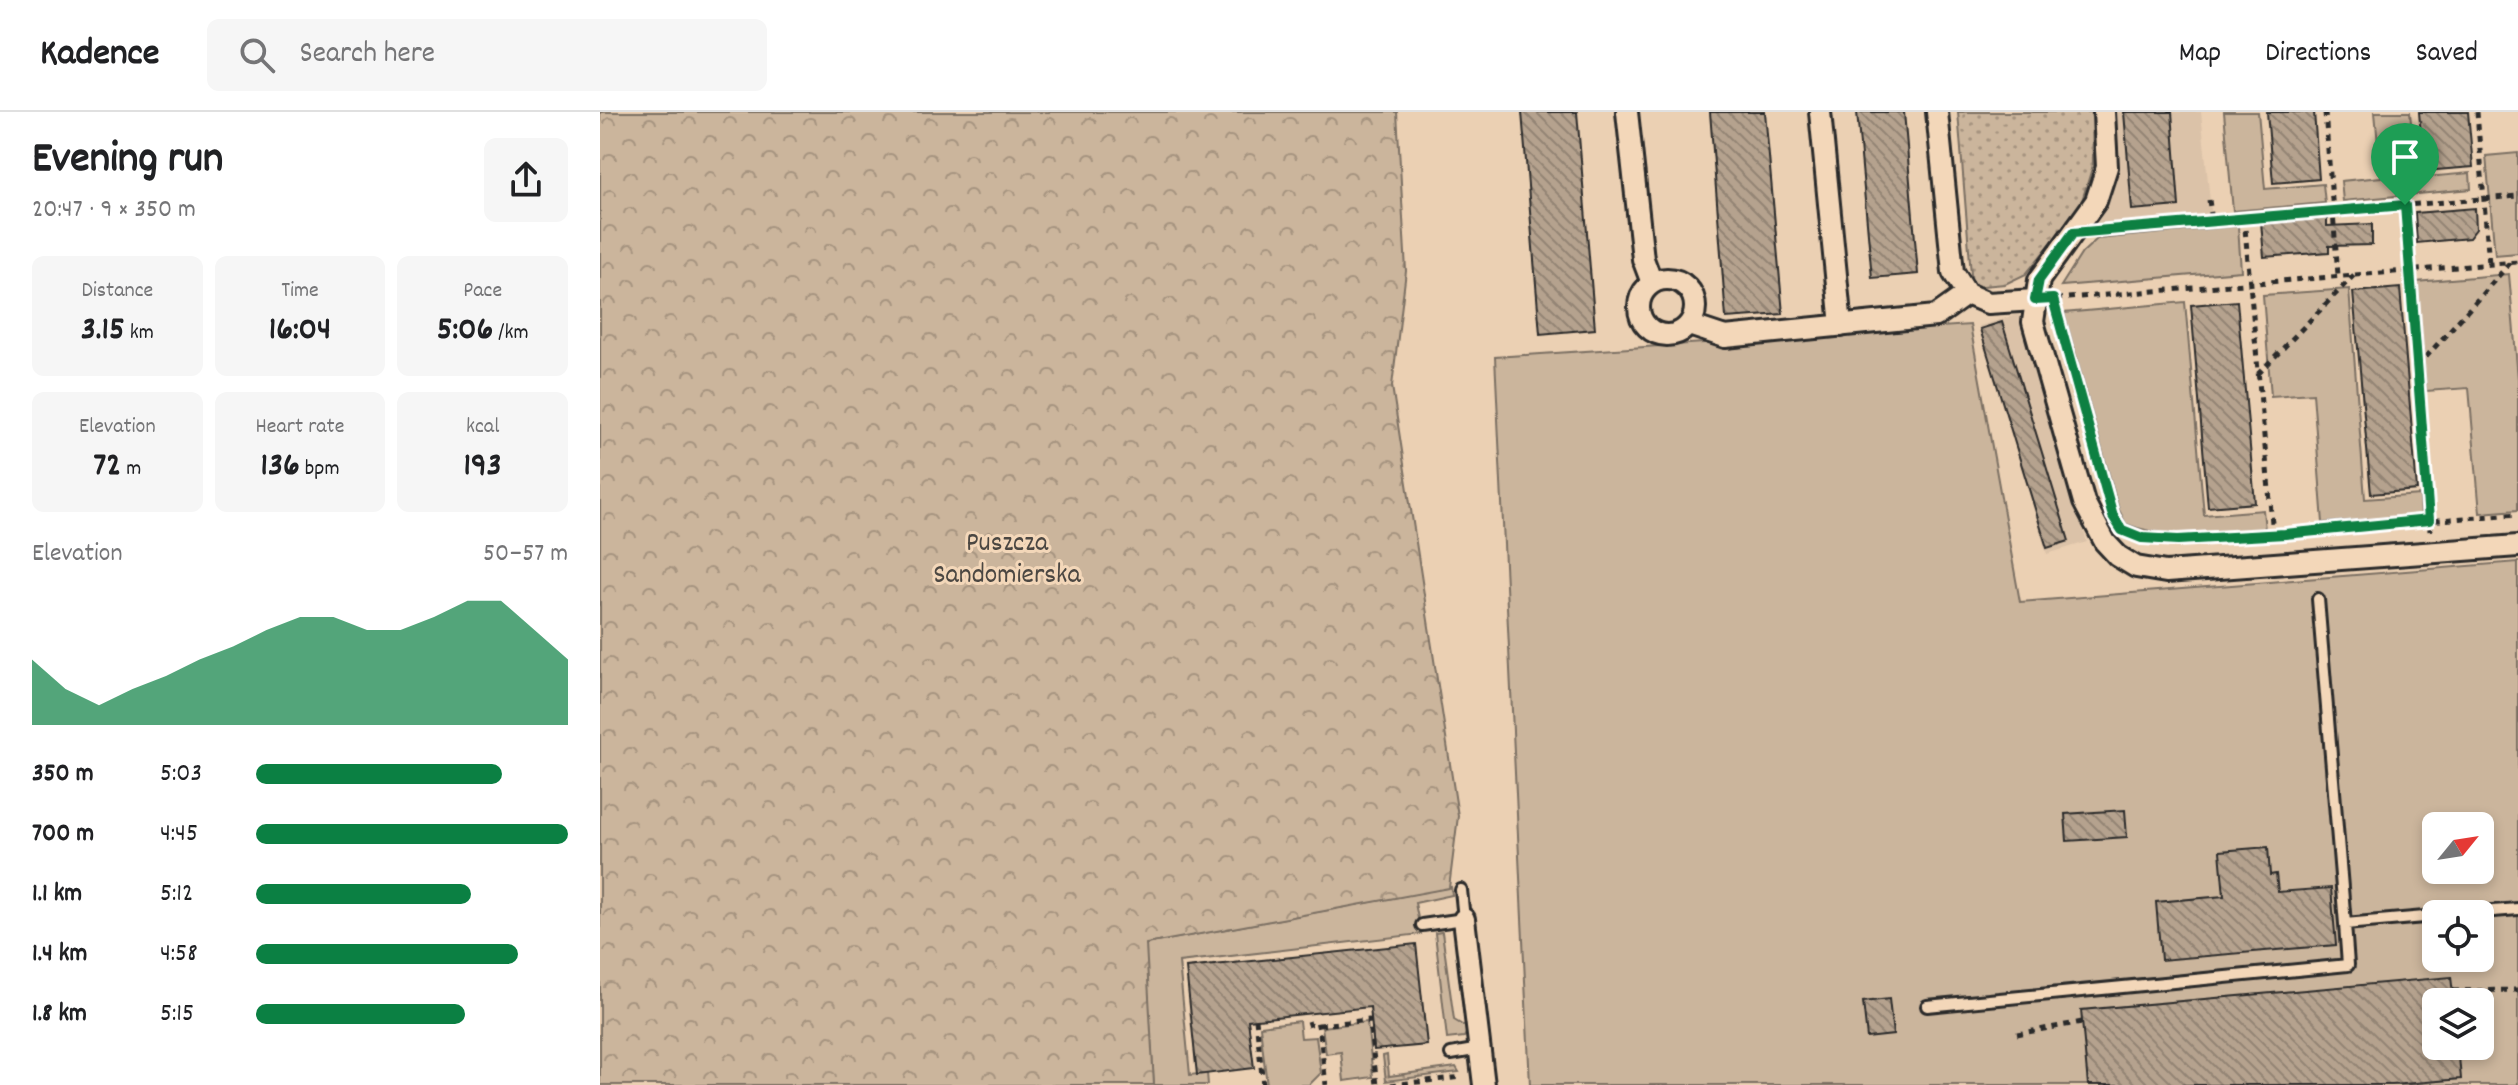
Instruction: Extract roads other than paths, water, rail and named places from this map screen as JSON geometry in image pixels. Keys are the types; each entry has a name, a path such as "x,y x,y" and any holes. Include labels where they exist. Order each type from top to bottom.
{"street":[{"path":"1627,112 1643,259 1652,283"},
{"path":"1820,112 1841,326"},
{"path":"1937,112 1953,272 1967,294 1988,303 2044,300"},
{"path":"2104,112 2107,167 2096,201 2039,280 2044,300 2033,322 2084,502 2105,542 2118,556 2136,567 2166,572 2518,546"},
{"path":"1671,279 1688,289 1695,307 1689,325 1674,335 1656,334 1639,314 1639,305 1652,283 1671,279"},
{"path":"1689,325 1725,337 1936,316 1967,294"},
{"path":"1464,919 1480,1049 1476,1080"}],"lane":[{"path":"1927,1006 2348,965 2318,599"},
{"path":"1422,925 1464,919 1461,890"},
{"path":"2494,911 2518,909"},
{"path":"2345,924 2422,917"},
{"path":"1451,1054 1480,1049"}],"park label":[{"name":"Puszcza Sandomierska","path":"1007,561"}]}
